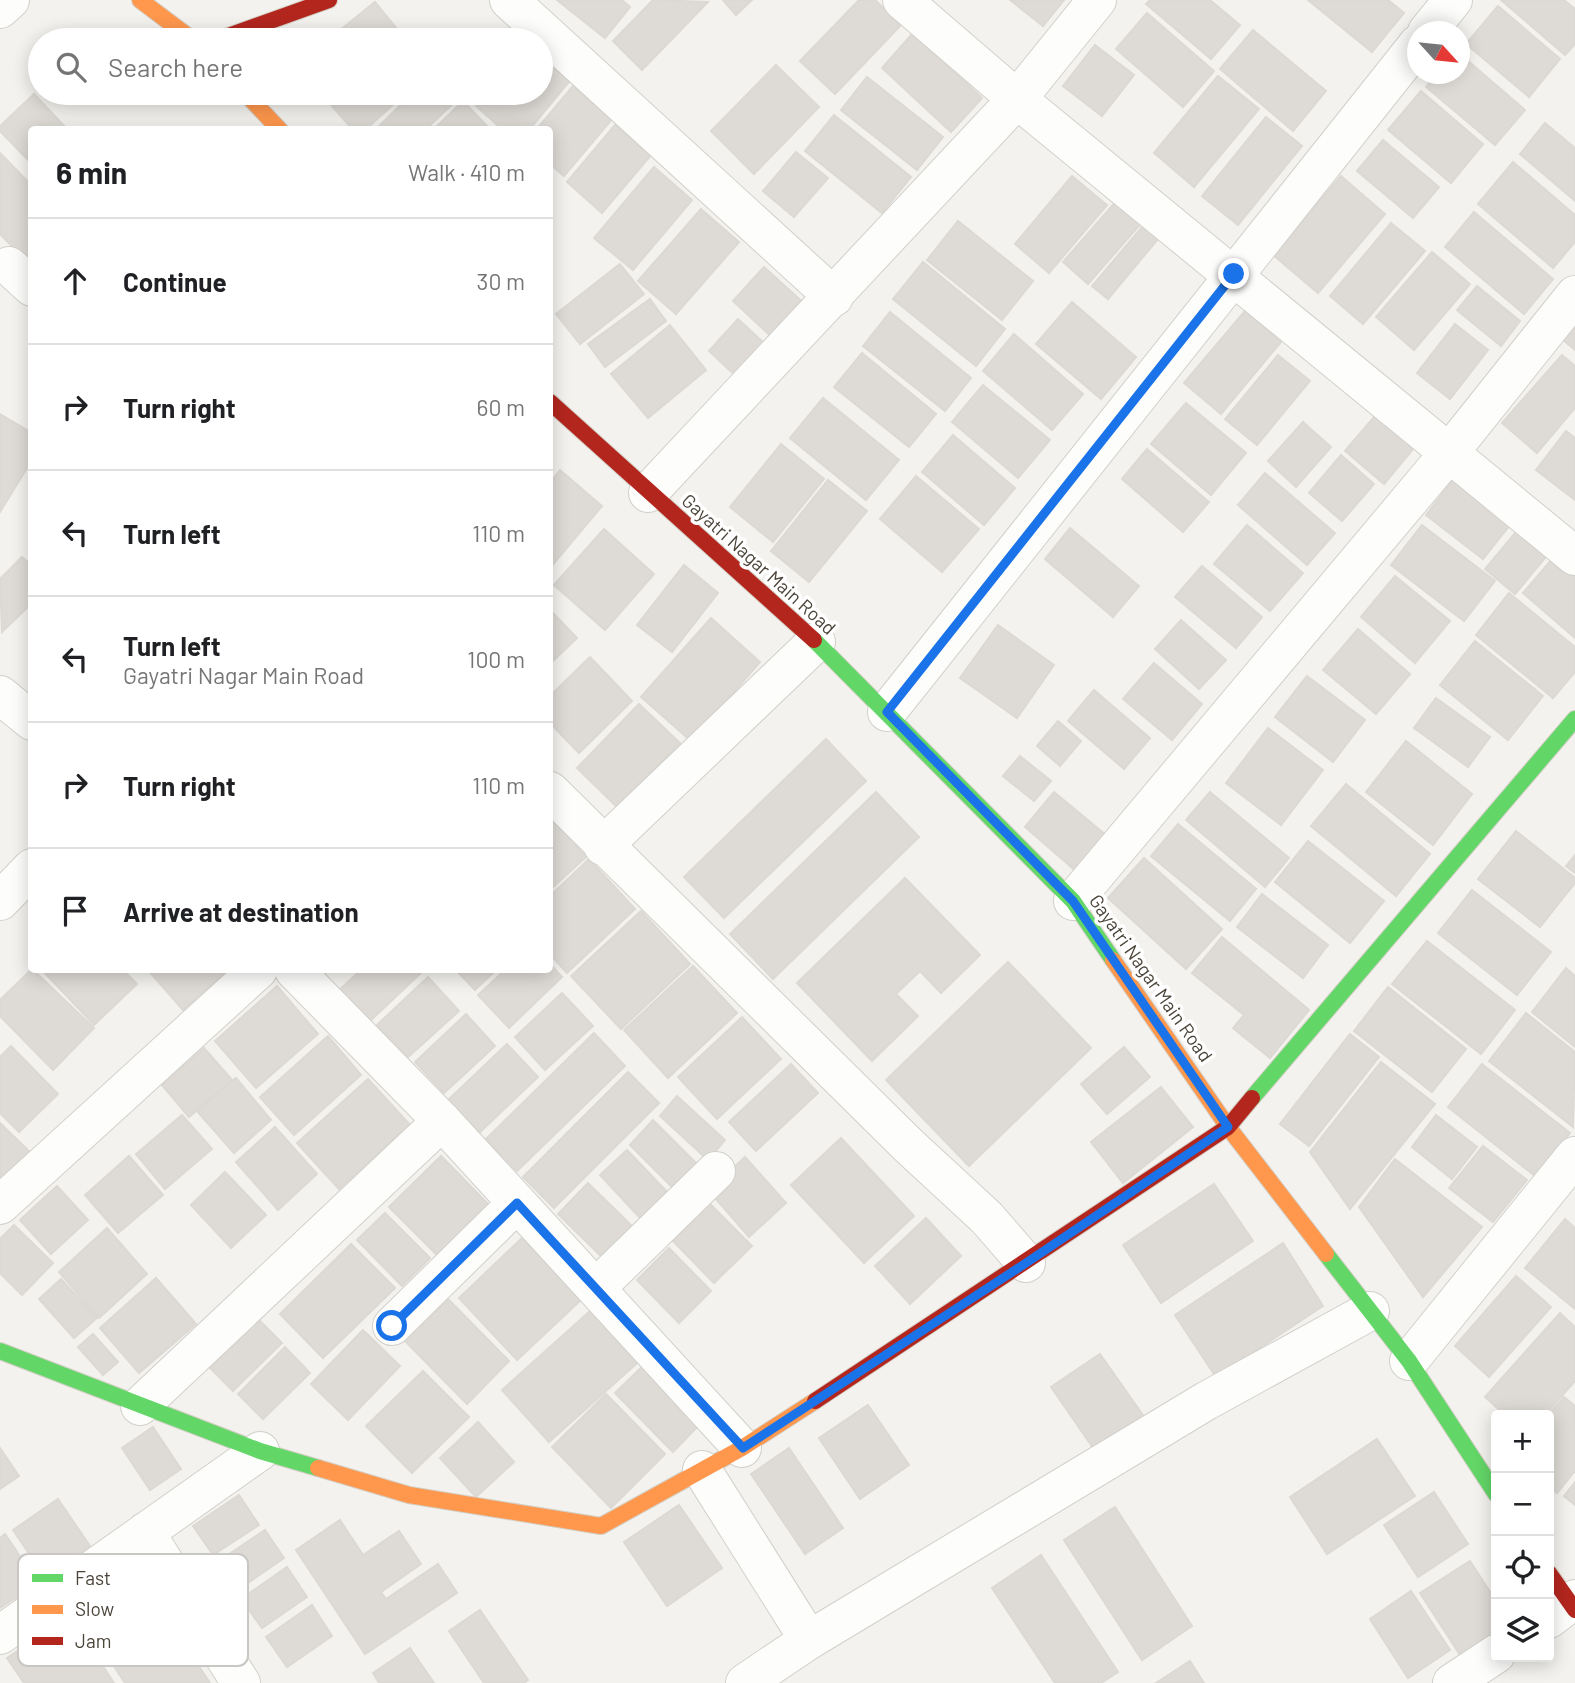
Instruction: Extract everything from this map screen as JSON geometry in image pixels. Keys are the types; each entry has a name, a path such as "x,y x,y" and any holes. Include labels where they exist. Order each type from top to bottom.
{"street":[{"path":"0,9 10,0"},
{"path":"139,0 177,28"},
{"path":"251,28 329,0"},
{"path":"509,0 540,28"},
{"path":"902,0 1017,99 1234,274 1575,556"},
{"path":"648,493 1017,99 1097,0"},
{"path":"1436,21 1452,0"},
{"path":"553,40 834,297"},
{"path":"887,712 1407,58"},
{"path":"256,105 276,126"},
{"path":"1073,901 1449,453 1575,295"},
{"name":"Gayatri Nagar Main Road","path":"553,405 816,642 1073,901 1228,1127 1409,1361 1491,1486"},
{"path":"603,846 816,642"},
{"path":"0,1350 260,1451 409,1495 601,1526 743,1448 1228,1127 1572,730"},
{"path":"553,794 908,1145 987,1218 1026,1263"},
{"path":"0,901 28,872"},
{"path":"0,1205 255,973"},
{"path":"297,973 442,1121 743,1448"},
{"path":"140,1406 442,1121"},
{"path":"1409,1361 1575,1156"},
{"path":"597,1287 716,1171"},
{"path":"392,1326 517,1203"},
{"path":"745,1683 809,1640 1206,1401 1370,1311"},
{"path":"114,1554 260,1451"},
{"path":"702,1470 809,1640"},
{"path":"145,1532 159,1554"},
{"path":"1554,1583 1567,1609"},
{"path":"0,1634 18,1621"},
{"path":"1452,1683 1491,1657"},
{"path":"231,1666 242,1683"}],"building":[{"path":"557,0 622,0 630,7 605,38"},
{"path":"653,0 708,2 642,70 613,41"},
{"path":"723,0 752,0 736,15"},
{"path":"859,0 875,0 901,25 835,94 800,61"},
{"path":"1010,0 1064,0 1043,26"},
{"path":"1150,0 1210,0 1240,25 1211,59 1146,4"},
{"path":"1308,0 1388,0 1404,13 1372,52"},
{"path":"1501,0 1564,0 1575,9 1575,44 1565,55"},
{"path":"375,2 396,28 343,28"},
{"path":"1498,6 1560,59 1529,97 1470,47 1470,39"},
{"path":"1147,13 1214,71 1183,107 1116,49"},
{"path":"1253,30 1326,91 1293,131 1220,69"},
{"path":"913,33 982,98 951,132 882,68"},
{"path":"1095,45 1134,75 1102,116 1063,86"},
{"path":"553,60 573,77 553,101"},
{"path":"1470,63 1525,110 1495,145 1426,87 1429,84 1470,84"},
{"path":"776,65 819,107 754,174 711,131"},
{"path":"1218,76 1259,109 1194,187 1154,153"},
{"path":"867,77 943,137 917,170 841,110"},
{"path":"573,86 612,119 564,176 553,167 553,126 539,126"},
{"path":"1421,91 1483,144 1451,183 1388,130"},
{"path":"28,100 28,105 44,105 64,126 28,126 28,160 0,131 0,126"},
{"path":"331,105 393,105 369,126 350,126"},
{"path":"401,105 452,105 429,126 379,126"},
{"path":"459,105 467,105 487,126 437,126"},
{"path":"550,105 532,126 498,126 476,106"},
{"path":"834,115 911,177 882,213 805,151"},
{"path":"1266,117 1302,146 1238,225 1202,196"},
{"path":"1545,123 1575,148 1575,201 1520,154"},
{"path":"615,125 651,155 602,213 567,182"},
{"path":"1383,140 1439,187 1413,218 1357,171"},
{"path":"796,152 828,178 794,217 763,191"},
{"path":"0,153 28,182 27,262 0,234"},
{"path":"1513,162 1575,215 1575,242 1553,268 1478,204"},
{"path":"654,167 692,200 633,270 594,238"},
{"path":"1072,176 1107,205 1049,273 1015,244"},
{"path":"1341,176 1385,214 1318,293 1273,255"},
{"path":"1119,198 1144,220 1088,284 1063,262"},
{"path":"701,209 739,242 676,314 638,281"},
{"path":"1474,212 1553,279 1524,314 1445,247"},
{"path":"1148,220 1163,233 1108,299 1092,286"},
{"path":"958,221 1033,281 1002,320 927,260"},
{"path":"1391,223 1425,251 1363,324 1330,296"},
{"path":"1432,252 1470,284 1414,350 1376,317"},
{"path":"923,262 1005,329 976,366 893,299"},
{"path":"620,264 644,294 580,344 556,314"},
{"path":"764,267 806,305 775,340 733,301"},
{"path":"1477,286 1520,321 1501,346 1457,310"},
{"path":"650,299 666,321 605,367 588,344"},
{"path":"1072,302 1136,357 1101,399 1036,344"},
{"path":"1245,311 1281,342 1221,414 1184,383"},
{"path":"890,312 971,378 945,411 863,346"},
{"path":"738,319 767,346 738,378 709,351"},
{"path":"1575,323 1575,350 1562,339"},
{"path":"1455,324 1488,350 1450,399 1417,373"},
{"path":"670,325 706,370 648,418 611,374"},
{"path":"1014,334 1083,394 1052,430 983,371"},
{"path":"862,353 936,414 909,447 834,387"},
{"path":"1278,355 1310,381 1257,445 1225,419"},
{"path":"1562,355 1575,366 1575,408 1537,453 1502,423"},
{"path":"983,385 1050,440 1018,478 952,422"},
{"path":"823,398 899,460 866,500 790,438"},
{"path":"1186,403 1246,453 1211,495 1151,444"},
{"path":"1380,410 1418,443 1384,484 1345,451"},
{"path":"0,414 28,431 28,466 0,512"},
{"path":"1303,422 1331,447 1296,487 1268,461"},
{"path":"1566,431 1575,438 1575,500 1536,470"},
{"path":"953,435 1015,488 984,525 922,472"},
{"path":"781,444 824,479 773,542 730,507"},
{"path":"1147,449 1209,502 1183,532 1122,479"},
{"path":"1341,455 1374,484 1342,521 1309,493"},
{"path":"560,470 602,506 553,564 553,479"},
{"path":"1265,473 1335,533 1307,565 1238,505"},
{"path":"916,476 979,529 942,572 880,519"},
{"path":"828,480 867,511 809,582 771,551"},
{"path":"1453,480 1510,525 1483,559 1426,515"},
{"path":"1247,525 1303,573 1270,611 1214,564"},
{"path":"1422,525 1495,581 1464,621 1391,565"},
{"path":"1070,528 1139,586 1113,617 1045,559"},
{"path":"604,529 654,574 605,630 554,585"},
{"path":"1516,532 1546,557 1515,594 1485,569"},
{"path":"22,557 28,562 28,607 2,632 0,579"},
{"path":"1553,558 1575,577 1575,638 1523,593"},
{"path":"684,565 718,593 672,652 637,625"},
{"path":"1202,566 1262,617 1236,648 1175,597"},
{"path":"1395,576 1450,621 1415,663 1361,617"},
{"path":"1509,593 1575,647 1575,672 1553,698 1476,635"},
{"path":"553,613 577,638 553,661"},
{"path":"711,618 760,662 691,741 641,697"},
{"path":"1181,620 1226,660 1199,689 1155,649"},
{"path":"998,625 1054,665 1017,718 960,678"},
{"path":"1358,629 1410,674 1376,714 1323,670"},
{"path":"1475,641 1543,696 1508,740 1440,685"},
{"path":"590,657 632,701 579,753 553,726 553,693"},
{"path":"1154,663 1202,704 1172,740 1123,699"},
{"path":"1307,676 1365,720 1333,762 1275,717"},
{"path":"1094,690 1150,738 1124,769 1068,721"},
{"path":"1436,698 1490,737 1468,767 1414,728"},
{"path":"639,704 680,743 617,807 577,768"},
{"path":"1058,721 1081,741 1060,766 1037,746"},
{"path":"1268,728 1323,770 1281,825 1226,783"},
{"path":"826,739 866,781 724,918 684,877"},
{"path":"1406,741 1472,794 1433,845 1366,792"},
{"path":"1020,756 1051,781 1034,801 1003,776"},
{"path":"1346,784 1430,854 1396,896 1311,826"},
{"path":"876,792 919,837 773,979 730,934"},
{"path":"1054,792 1107,836 1077,872 1025,827"},
{"path":"1210,792 1289,858 1265,887 1186,820"},
{"path":"553,820 586,857 553,887"},
{"path":"1178,824 1256,889 1230,921 1151,856"},
{"path":"1516,831 1575,878 1575,883 1540,927 1478,879"},
{"path":"1308,841 1384,901 1350,943 1275,882"},
{"path":"1575,855 1575,873 1566,866"},
{"path":"1144,858 1222,929 1186,969 1108,898"},
{"path":"589,859 635,909 567,973 553,957 553,893"},
{"path":"905,878 980,955 941,993 920,971 896,994 918,1016 872,1061 797,983"},
{"path":"1472,890 1551,952 1517,995 1438,933"},
{"path":"1262,894 1328,945 1303,978 1237,927"},
{"path":"641,911 690,964 621,1029 571,976"},
{"path":"1222,937 1309,1010 1270,1058 1233,1028 1244,1015 1192,973"},
{"path":"1427,941 1515,1010 1481,1054 1392,984"},
{"path":"1008,962 1091,1048 969,1166 886,1080"},
{"path":"693,966 737,1013 668,1078 624,1030"},
{"path":"553,967 562,977 509,1028 478,995 502,973 553,973"},
{"path":"1566,968 1575,976 1575,1047 1532,1012"},
{"path":"28,973 36,973 94,1028 53,1070 0,1016 0,1000"},
{"path":"45,973 126,973 137,984 94,1025"},
{"path":"151,973 225,973 183,1010"},
{"path":"358,973 421,973 369,1022 339,990"},
{"path":"459,973 493,973 475,990"},
{"path":"428,977 459,1011 408,1057 377,1025"},
{"path":"277,986 318,1034 256,1088 215,1041"},
{"path":"1388,987 1466,1049 1432,1092 1354,1031"},
{"path":"562,993 593,1026 545,1070 515,1037"},
{"path":"1526,1013 1575,1052 1573,1127 1489,1061"},
{"path":"466,1014 495,1046 444,1093 415,1062"},
{"path":"742,1017 781,1059 717,1119 678,1077"},
{"path":"594,1033 625,1066 517,1171 486,1139"},
{"path":"1350,1034 1379,1057 1309,1146 1280,1124"},
{"path":"328,1036 361,1075 294,1135 260,1097"},
{"path":"507,1044 538,1077 479,1133 448,1100"},
{"path":"11,1046 58,1094 19,1132 0,1113 0,1057"},
{"path":"1124,1047 1150,1077 1107,1114 1081,1084"},
{"path":"204,1048 232,1080 189,1117 162,1085"},
{"path":"1381,1062 1435,1104 1350,1209 1310,1152"},
{"path":"791,1064 818,1093 756,1151 729,1122"},
{"path":"1482,1064 1570,1133 1535,1176 1448,1107"},
{"path":"628,1072 659,1103 554,1208 523,1177"},
{"path":"236,1078 271,1120 234,1153 197,1111"},
{"path":"368,1079 410,1125 339,1189 297,1143"},
{"path":"1161,1087 1193,1127 1123,1183 1091,1142"},
{"path":"677,1096 725,1140 708,1160 660,1116"},
{"path":"182,1115 212,1149 165,1189 136,1154"},
{"path":"1436,1115 1477,1147 1452,1179 1412,1147"},
{"path":"653,1120 701,1168 677,1192 630,1145"},
{"path":"0,1123 32,1154 0,1188"},
{"path":"275,1127 317,1174 278,1210 236,1162"},
{"path":"841,1138 914,1216 864,1263 791,1185"},
{"path":"1483,1146 1527,1180 1493,1222 1449,1188"},
{"path":"627,1150 670,1195 643,1221 600,1175"},
{"path":"129,1156 163,1195 118,1233 85,1195"},
{"path":"441,1156 491,1207 439,1257 389,1207"},
{"path":"745,1157 786,1203 749,1237 709,1191"},
{"path":"1395,1159 1482,1227 1423,1297 1359,1207"},
{"path":"225,1172 266,1215 231,1248 191,1205"},
{"path":"588,1183 635,1229 605,1260 558,1214"},
{"path":"1214,1184 1253,1241 1161,1303 1123,1245"},
{"path":"57,1186 88,1220 51,1254 20,1220"},
{"path":"708,1202 752,1246 714,1283 671,1239"},
{"path":"385,1213 430,1258 402,1286 357,1240"},
{"path":"926,1218 961,1256 910,1304 875,1266"},
{"path":"1565,1219 1575,1228 1575,1309 1525,1268"},
{"path":"14,1225 53,1263 22,1295 0,1273 0,1239"},
{"path":"107,1228 147,1274 99,1318 59,1272"},
{"path":"522,1238 581,1300 517,1360 459,1298"},
{"path":"1283,1243 1323,1306 1216,1377 1175,1315"},
{"path":"351,1244 395,1288 323,1358 280,1314"},
{"path":"669,1248 711,1291 679,1323 637,1280"},
{"path":"1516,1276 1551,1307 1489,1377 1455,1346"},
{"path":"156,1278 196,1324 139,1373 100,1328"},
{"path":"61,1279 97,1318 74,1338 39,1299"},
{"path":"448,1299 509,1361 467,1404 405,1341"},
{"path":"598,1304 644,1357 549,1442 502,1390"},
{"path":"1560,1313 1575,1327 1575,1381 1549,1410 1499,1410 1485,1397"},
{"path":"259,1320 282,1343 233,1391 210,1368"},
{"path":"363,1330 400,1366 348,1420 311,1384"},
{"path":"93,1334 118,1362 103,1375 78,1347"},
{"path":"285,1347 310,1373 263,1419 238,1394"},
{"path":"1100,1354 1145,1418 1096,1452 1051,1387"},
{"path":"647,1362 704,1420 673,1452 615,1393"},
{"path":"423,1371 469,1417 412,1473 366,1426"},
{"path":"606,1394 665,1454 611,1508 552,1447"},
{"path":"1564,1397 1575,1406 1575,1471 1557,1493 1554,1490 1552,1410"},
{"path":"868,1405 909,1465 860,1499 819,1438"},
{"path":"478,1422 514,1462 476,1497 440,1458"},
{"path":"153,1427 181,1469 150,1490 122,1448"},
{"path":"1377,1439 1415,1496 1327,1554 1290,1497"},
{"path":"0,1448 19,1476 0,1489"},
{"path":"789,1448 843,1528 805,1554 751,1474"},
{"path":"1575,1482 1575,1505 1564,1496"},
{"path":"1434,1492 1468,1544 1418,1577 1384,1525"},
{"path":"239,1495 259,1525 215,1554 193,1526"},
{"path":"58,1499 90,1546 78,1554 29,1554 13,1530"},
{"path":"679,1505 722,1568 667,1606 624,1542"},
{"path":"1115,1507 1192,1626 1142,1660 1064,1540"},
{"path":"340,1520 363,1555 399,1531 421,1564 381,1592 386,1599 438,1564 457,1593 365,1654 296,1550"},
{"path":"265,1530 284,1558 248,1583 248,1554 229,1554"},
{"path":"5,1534 18,1554 18,1596 0,1608 0,1538"},
{"path":"1041,1555 1118,1672 1101,1683 1055,1683 992,1588"},
{"path":"1470,1561 1491,1593 1491,1638 1462,1658 1420,1593"},
{"path":"287,1567 307,1597 262,1628 248,1609 248,1594"},
{"path":"1411,1591 1450,1650 1408,1678 1370,1619"},
{"path":"312,1605 332,1636 287,1667 266,1637"},
{"path":"480,1610 528,1680 524,1683 484,1683 449,1631"},
{"path":"410,1648 434,1683 379,1683 373,1673"},
{"path":"18,1651 18,1666 103,1666 114,1683 24,1683 7,1658"},
{"path":"1190,1661 1204,1683 1156,1683"},
{"path":"114,1666 199,1666 210,1683 125,1683"}],"traffic: fast":[{"path":"814,640 1073,901 1113,960"},
{"path":"1252,1098 1575,719"},
{"path":"1326,1254 1409,1361 1491,1486"},
{"path":"0,1351 260,1451 318,1468"}],"traffic: slow":[{"path":"140,0 177,28"},
{"path":"256,105 276,126"},
{"path":"1113,960 1228,1127 1326,1254"},
{"path":"318,1468 409,1495 601,1526 742,1448 815,1401"}],"traffic: jam":[{"path":"251,28 329,0"},
{"path":"553,405 814,640"},
{"path":"815,1401 1228,1127 1252,1098"},
{"path":"1554,1580 1575,1610"}],"route":[{"path":"392,1326 517,1203 743,1448 1228,1127 1073,901 887,712 1234,274"}]}
